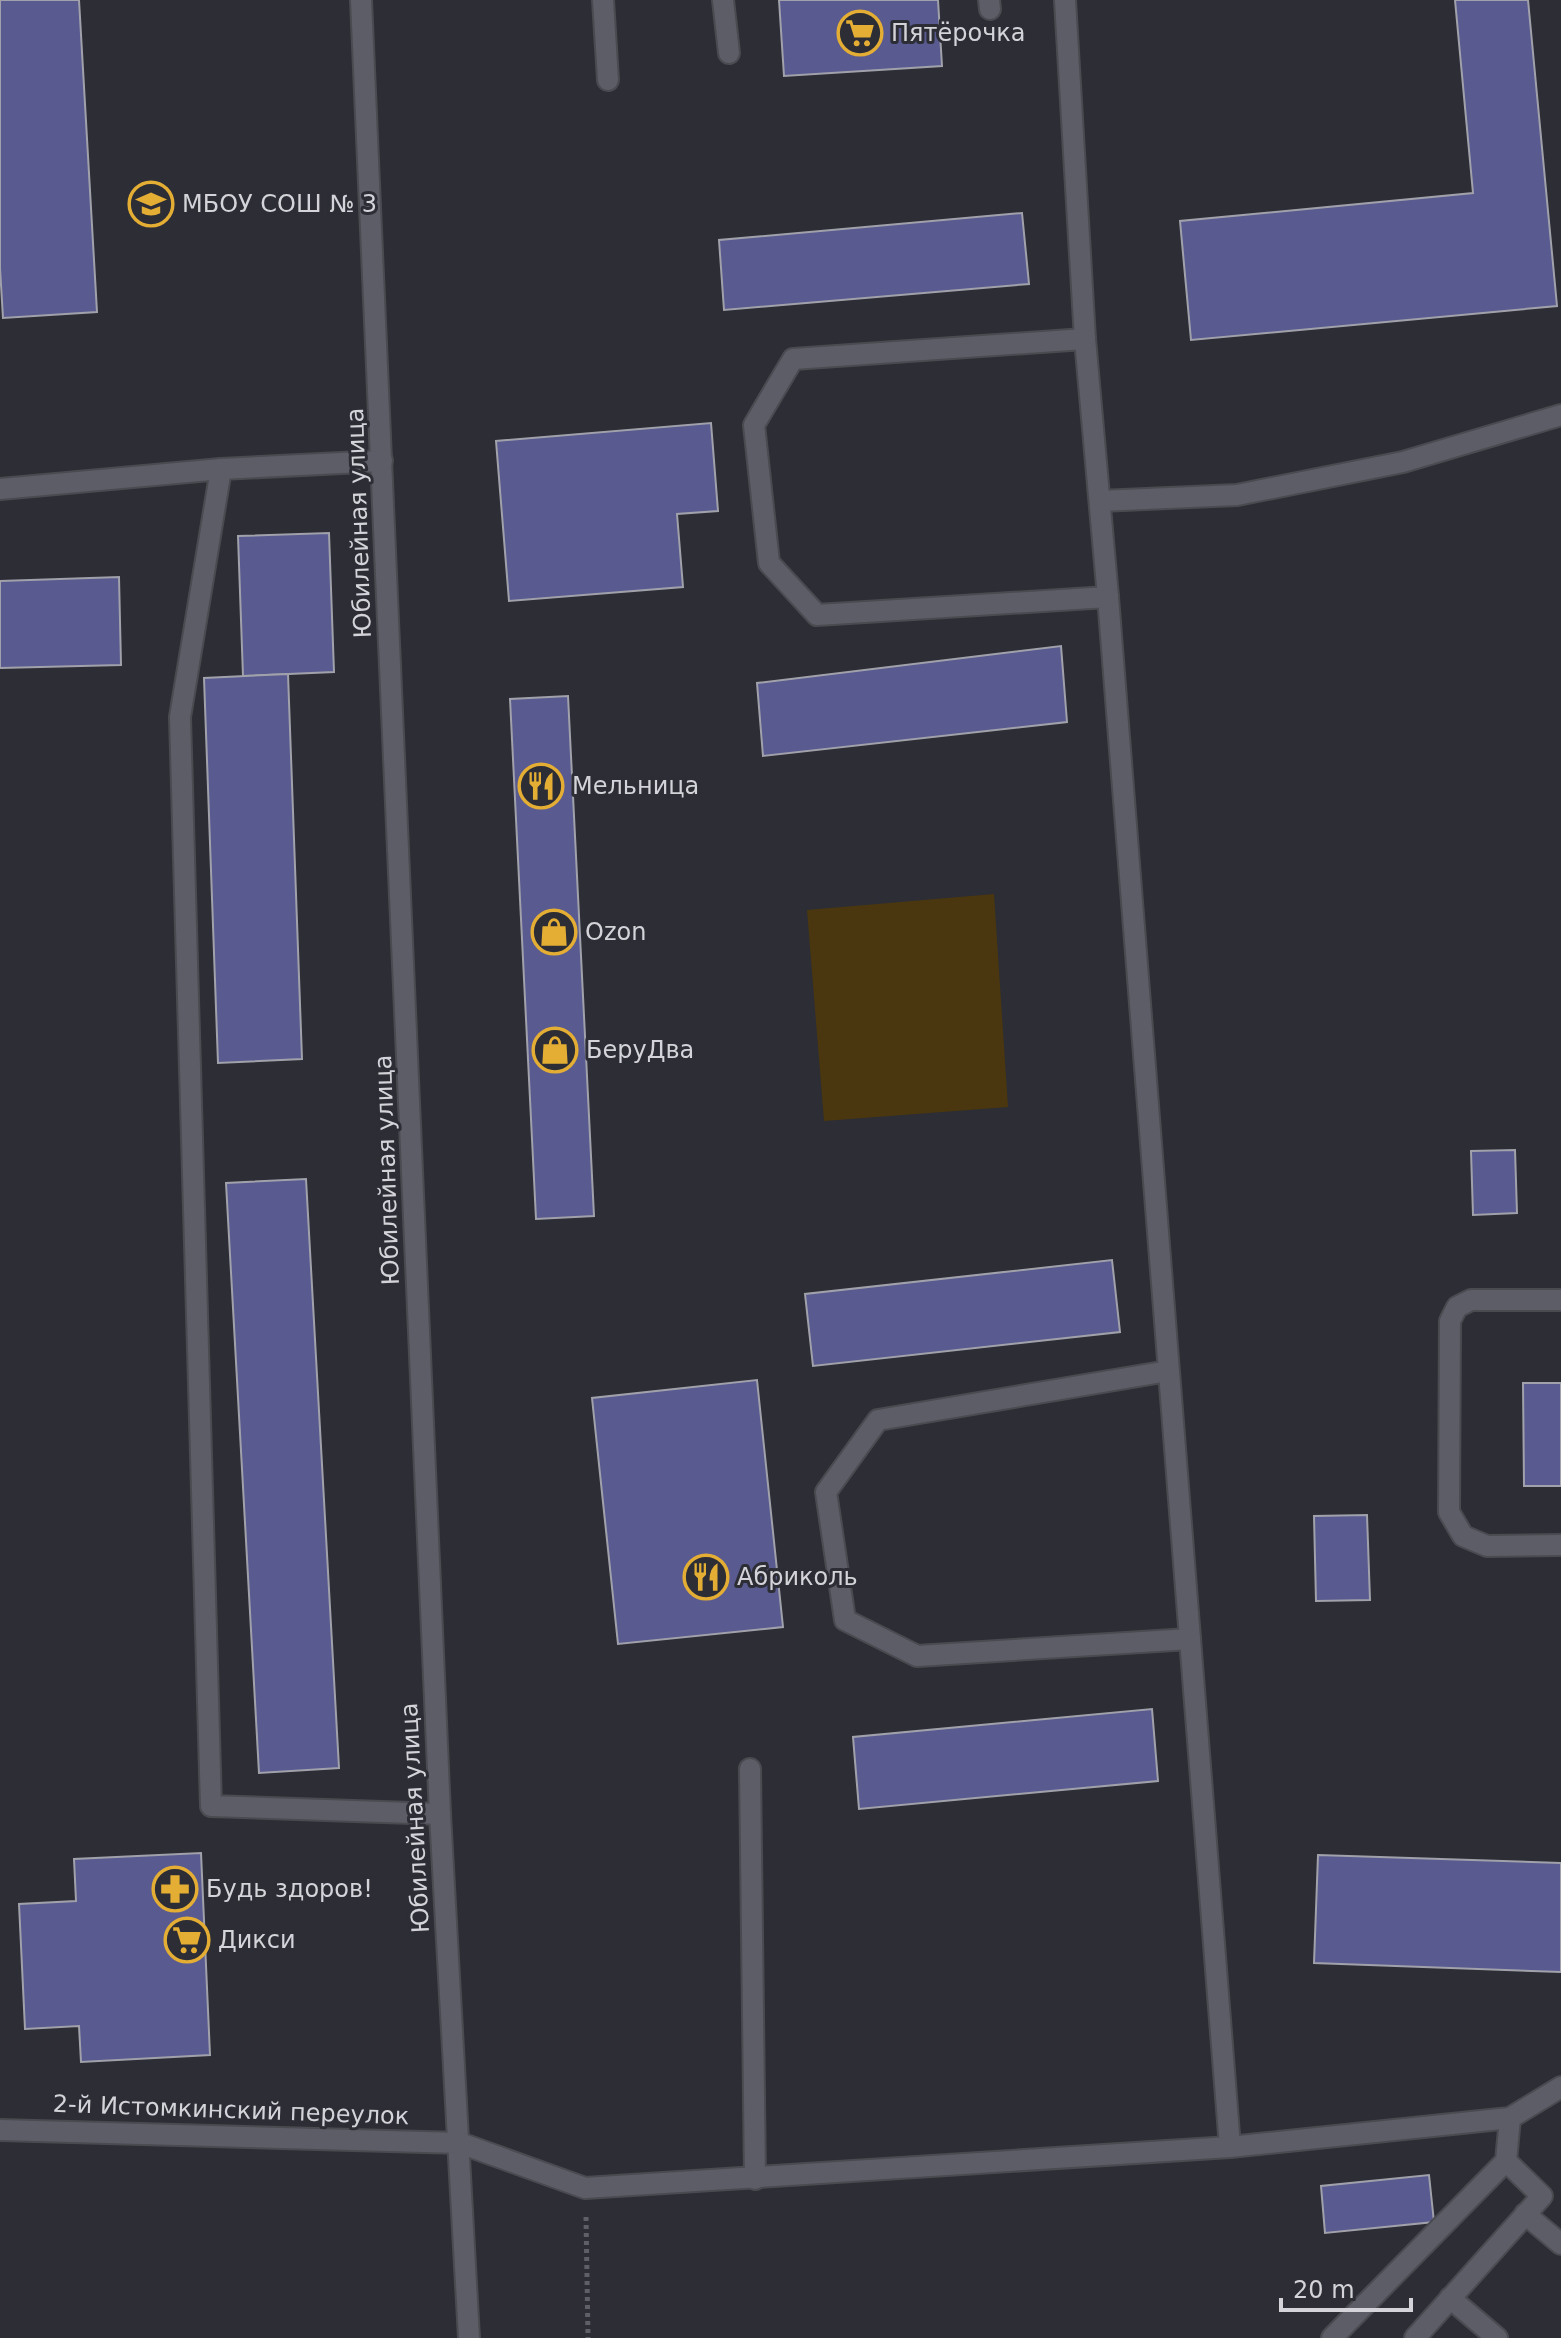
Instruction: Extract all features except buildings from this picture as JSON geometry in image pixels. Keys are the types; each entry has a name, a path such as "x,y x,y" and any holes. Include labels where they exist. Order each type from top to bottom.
{"street":[{"name":"Юбилейная улица","path":"361,0 440,1814 469,2338"},
{"path":"603,0 608,80"},
{"path":"723,0 729,53"},
{"path":"1065,0 1085,339 1230,2147"},
{"path":"1085,339 793,359 754,425 769,563 817,615 1108,597"},
{"path":"1100,501 1237,495 1403,462 1561,415"},
{"path":"0,489 221,469 382,461"},
{"path":"221,469 180,717 211,1806 440,1814"},
{"path":"1561,1300 1471,1300 1457,1307 1450,1321 1449,1480 1449,1512 1463,1536 1487,1546 1561,1545"},
{"path":"1168,1371 878,1420 826,1492 845,1620 917,1656 1190,1639"},
{"path":"750,1769 755,2179"},
{"path":"585,2188 1230,2147 1510,2118 1561,2087"},
{"path":"1332,2338 1506,2161 1510,2118"},
{"name":"2-й Истомкинский переулок","path":"0,2130 460,2143 585,2188"},
{"path":"1415,2338 1542,2196 1506,2161"},
{"path":"1525,2214 1561,2244"},
{"path":"1450,2298 1497,2338"}],"path":[{"path":"585,2188 588,2338"}],"shaded area":[{"path":"994,894 1008,1107 824,1121 807,910"}],"place":[{"name":"Пятёрочка","path":"860,33"},
{"name":"МБОУ СОШ № 3","path":"151,204"},
{"name":"Мельница","path":"541,786"},
{"name":"Ozon","path":"554,932"},
{"name":"БеруДва","path":"555,1050"},
{"name":"Абриколь","path":"706,1577"},
{"name":"Будь здоров!","path":"175,1889"},
{"name":"Дикси","path":"187,1940"}]}
